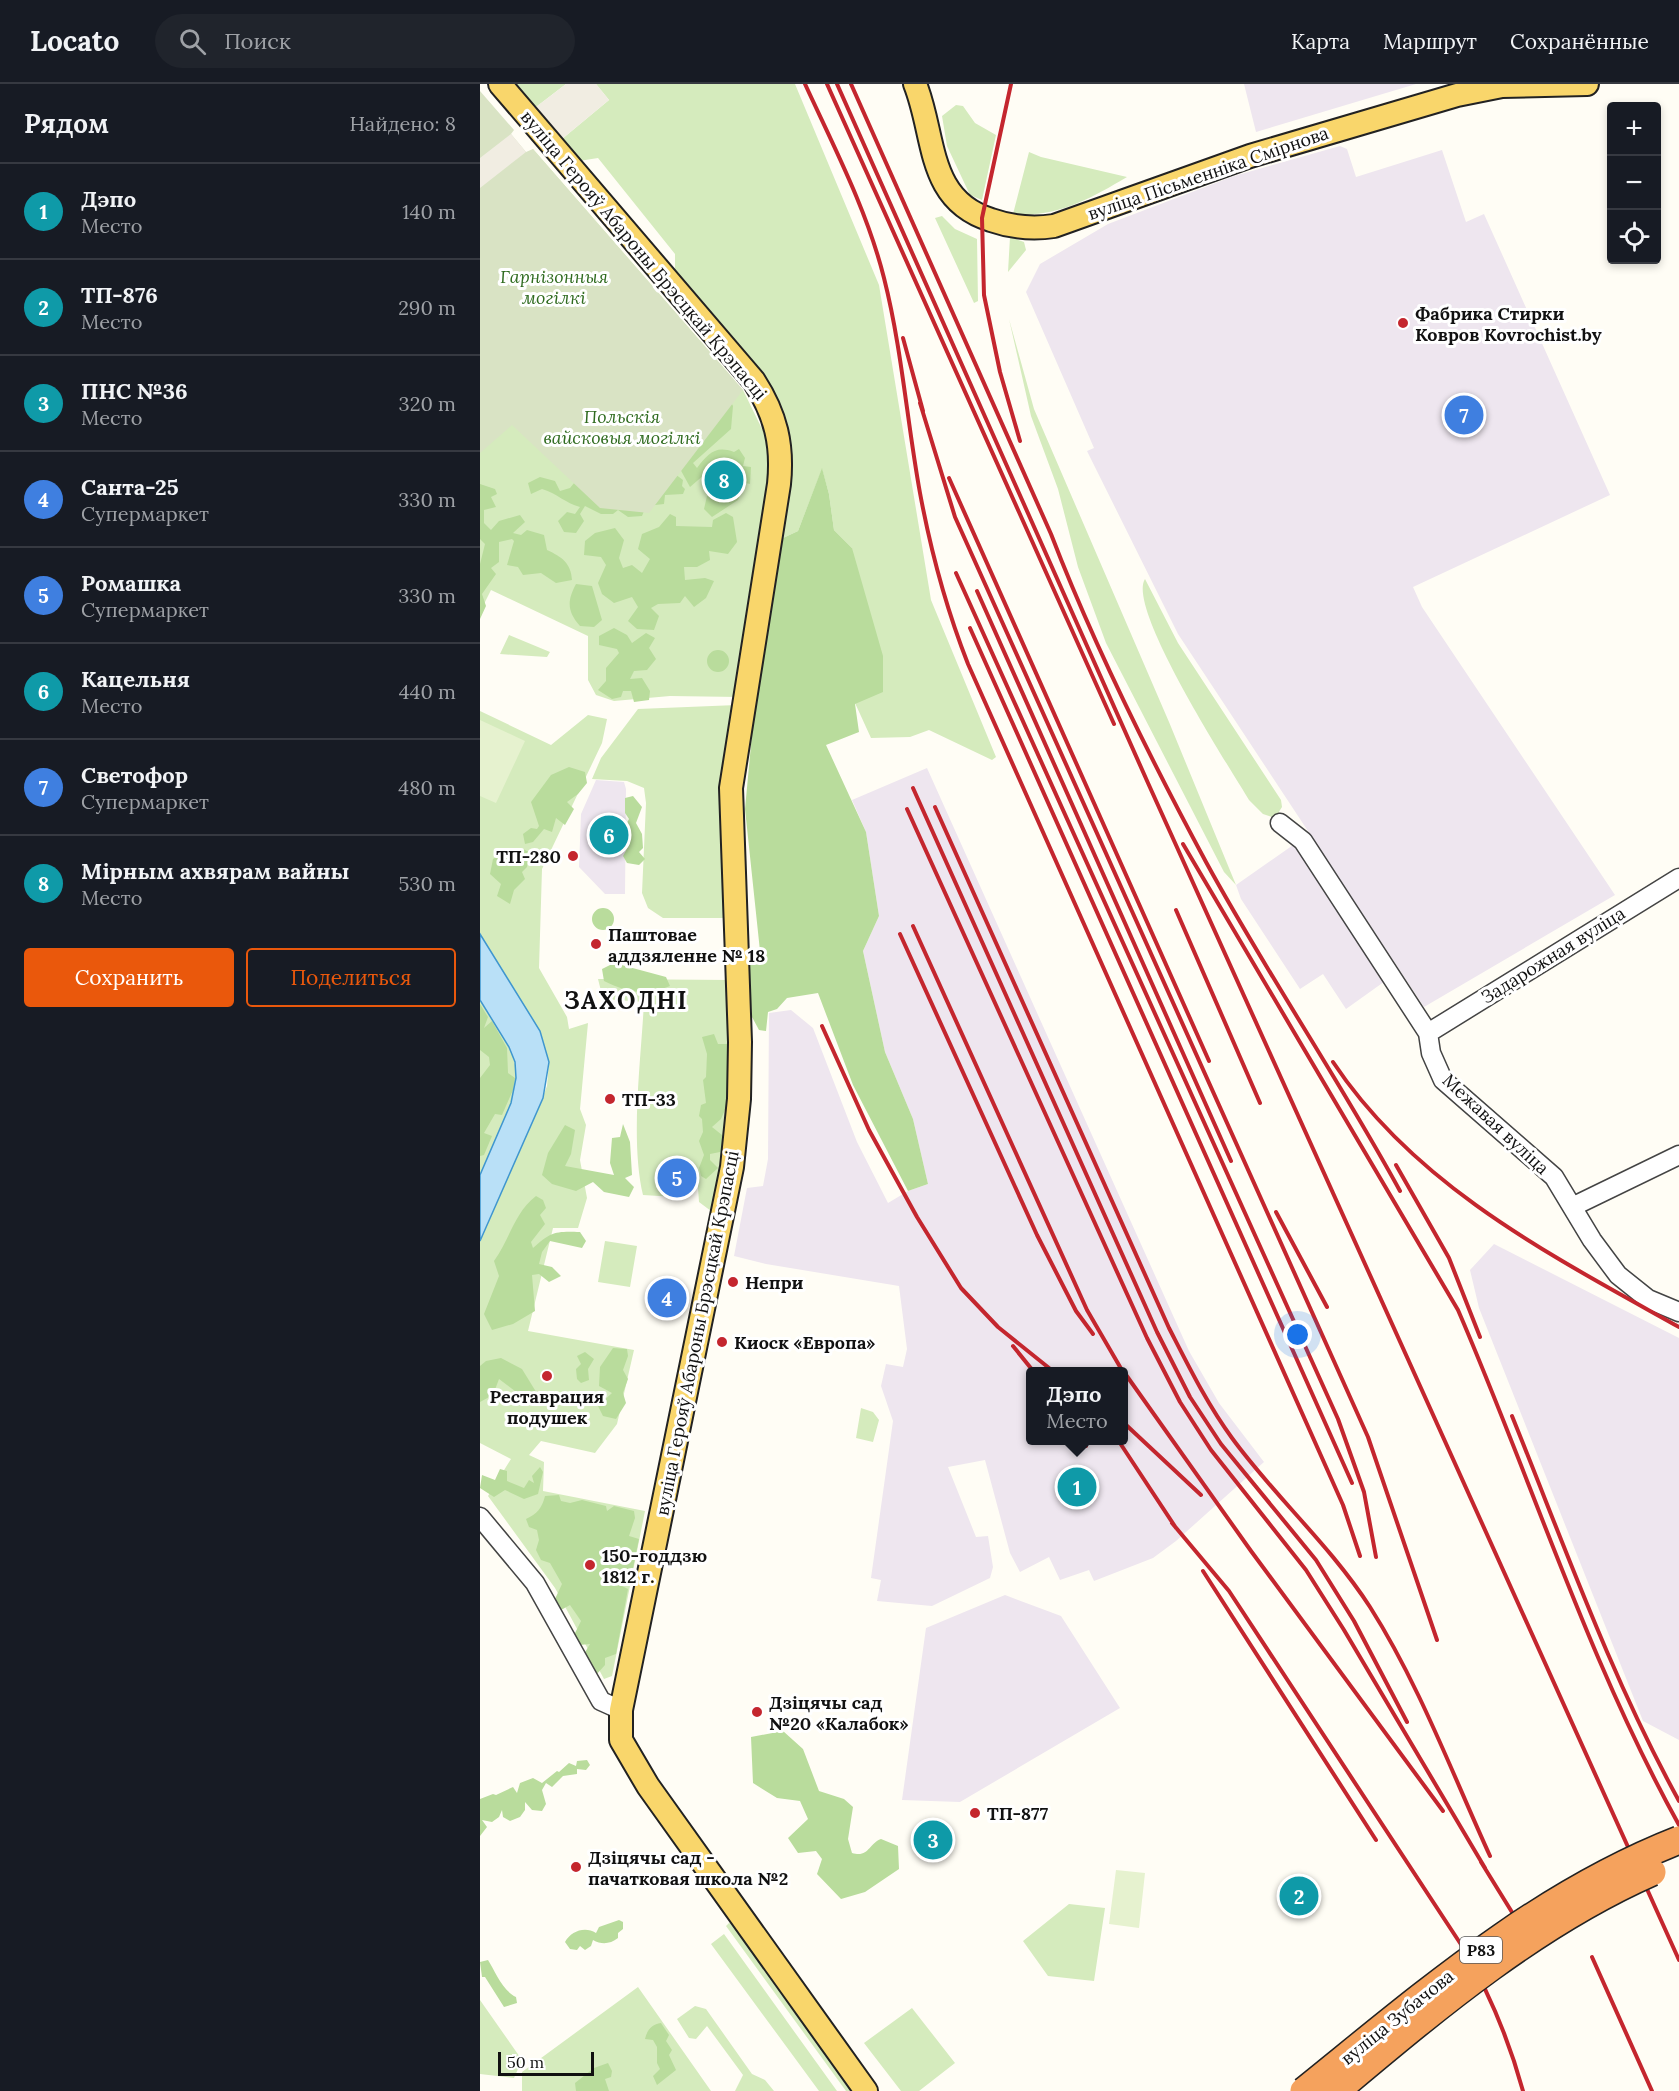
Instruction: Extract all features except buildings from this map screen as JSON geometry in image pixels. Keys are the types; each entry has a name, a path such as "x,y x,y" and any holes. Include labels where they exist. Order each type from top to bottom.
{"highway":[{"name":"вуліца Зубачова","path":"1304,2091 1424,1993 1523,1921 1607,1872 1679,1840"},
{"name":"вуліца Зубачова","path":"1336,2091 1469,1983 1533,1937 1615,1889 1679,1860"}],"main road":[{"name":"вуліца Герояў Абароны Брэсцкай Крэпасці","path":"500,84 752,379 767,401 779,436 779,484 731,788 740,1041 739,1100 732,1167 621,1710 621,1740 653,1794 866,2091"},
{"name":"вуліца Пісьменніка Смірнова","path":"915,84 938,171 951,196 982,218 1004,224 1041,228 1054,226 1250,156 1456,95 1502,86 1587,84"}],"street":[{"name":"Межавая вуліца","path":"1280,823 1303,841 1428,1033 1431,1053 1443,1080 1554,1177 1574,1206 1592,1240 1618,1275 1648,1299 1679,1312"},
{"name":"Задарожная вуліца","path":"1428,1033 1679,878"},
{"path":"1574,1206 1679,1155"},
{"path":"480,1517 535,1582 601,1701 621,1710"}],"shaded area":[{"path":"566,84 596,84 609,100 562,139 536,107"},
{"path":"1244,84 1416,84 1256,132"},
{"path":"511,134 526,152 480,188 480,158"},
{"path":"1340,146 1347,149 1356,177 1442,150 1466,222 1484,214 1610,495 1413,587 1422,607 1615,895 1424,1007 1178,634 1087,451 1094,448 1026,292 1040,264 1108,224 1234,176"},
{"path":"927,768 1189,1351 1219,1403 1264,1462 1176,1541 1153,1558 1094,1581 1089,1570 1060,1580 1049,1557 1020,1572 1010,1553 985,1460 948,1467 976,1537 988,1536 993,1567 990,1578 932,1606 877,1601 881,1580 871,1578 893,1421 881,1386 886,1364 903,1367 907,1349 899,1286 766,1264 734,1256 747,1188 763,1186 768,1159 769,1013 791,1010 813,1028 857,1142 888,1203 908,1191 928,1184 913,1119 885,1052 863,951 879,916 866,832 852,800"},
{"path":"596,780 624,782 626,789 625,894 605,894 579,867 581,814"},
{"path":"1296,843 1388,979 1346,1009 1323,974 1300,989 1241,899 1236,885"},
{"path":"1494,1244 1679,1338 1679,1740 1643,1721 1479,1308 1470,1270"},
{"path":"1005,1595 1061,1616 1120,1708 960,1802 902,1800 926,1628"}],"green space":[{"path":"515,84 566,84 536,107"},
{"path":"596,84 795,84 879,285 931,600 996,757 992,760 929,730 910,737 871,738 855,703 852,548 834,530 829,494 822,469 798,531 783,538 789,485 788,437 675,281 675,254 598,158 579,161 562,139 609,100"},
{"path":"480,91 514,130 511,134 526,152 533,149 743,390 649,513 600,508 512,425 480,453"},
{"path":"956,105 963,106 975,123 996,135 982,200 970,195 947,146 942,116"},
{"path":"533,149 743,390 767,439 773,477 739,697 670,696 614,701 596,695 588,680 588,636 491,590 480,612 480,203"},
{"path":"1029,152 1041,157 1127,177 1100,193 1058,210 1013,214"},
{"path":"942,216 955,229 977,239 978,301 974,303 935,218"},
{"path":"1010,237 1024,242 1026,250 1008,272"},
{"path":"1009,319 1034,409 1169,722 1236,885 1224,872 1106,643 1078,567 1058,489 1031,416"},
{"path":"730,400 733,406 731,429 693,463 697,468 712,452 727,450 734,452 739,449 745,458 743,466 751,467 750,484 745,483 738,500 712,517 704,509 707,496 721,491 732,492 740,480 737,471 732,466 712,468 690,487 679,467"},
{"path":"822,468 829,494 834,530 852,548 883,656 883,692 855,704 859,732 826,745 866,832 879,916 863,951 885,1052 913,1119 928,1184 908,1191 853,1085 818,993 787,998 777,1009 768,1012 766,1031 759,1030 752,1017 748,964 760,951 745,809 755,702 783,538 798,531"},
{"path":"675,474 683,480 682,486 685,489 683,494 665,495 664,504 646,506 642,516 628,517 618,510 613,514 601,514 585,506 580,514 584,521 576,533 564,532 558,521 567,512 575,514 580,507 542,489 531,494 528,483 540,477 555,481 560,491 570,488 579,477"},
{"path":"480,484 495,489 497,494 491,497 496,507 484,510 484,523 491,530 499,521 520,515 525,522 513,533 521,535 527,530 544,535 547,550 565,561 570,569 572,580 556,583 541,573 523,575 518,567 507,565 514,541 512,539 499,542 499,562 491,568 496,574 482,594 486,606 480,619 480,564 485,544 480,539"},
{"path":"726,513 733,517 737,542 728,554 709,551 710,560 697,567 684,567 685,580 705,578 714,581 706,598 694,607 685,596 680,603 658,604 651,608 659,616 654,630 637,629 628,621 638,607 632,597 614,603 602,594 598,583 606,565 601,557 584,555 585,541 595,533 615,528 624,540 619,558 623,568 632,565 642,573 650,559 638,549 642,534 659,527 670,514 676,517 676,526 712,527 713,520"},
{"path":"1145,579 1178,643 1281,800 1282,807 1275,818 1263,814 1249,800 1183,688 1151,621 1143,596"},
{"path":"576,584 592,586 602,620 594,627 580,626 573,616 570,601"},
{"path":"614,628 627,635 632,643 646,633 655,638 649,648 656,659 647,670 634,671 630,679 642,678 650,691 649,700 634,702 631,691 623,691 621,697 612,699 598,690 606,681 606,668 619,653 617,649 599,645 599,636"},
{"path":"509,635 550,652 547,657 500,654"},
{"path":"718,650 726,653 729,661 726,669 718,672 710,669 707,661 710,653"},
{"path":"737,705 728,910 724,918 663,918 648,908 642,893 646,803 644,788 627,781 592,779 601,758 638,709"},
{"path":"480,711 551,745 588,715 607,719 602,743 542,869 539,968 567,1017 569,1029 588,1023 580,1109 586,1125 580,1160 587,1198 578,1228 553,1228 528,1331 634,1350 617,1424 595,1453 541,1441 529,1455 544,1462 543,1491 645,1511 612,1676 604,1679 555,1588 488,1496 511,1459 480,1443 480,1241 547,1086 549,1062 540,1031 480,934"},
{"path":"480,720 525,741 496,803 480,796"},
{"path":"569,767 585,772 587,783 567,802 574,809 565,825 556,818 552,832 544,829 533,842 525,844 523,834 539,826 531,802 551,775"},
{"path":"633,796 642,807 636,823 642,834 643,848 639,852 645,859 639,865 627,863 623,856 629,845 624,835 629,819 625,813 625,798"},
{"path":"523,849 529,852 527,867 522,872 525,879 514,890 510,904 497,896 501,884 490,874 493,859 506,851"},
{"path":"603,908 611,911 614,919 611,927 603,930 595,927 592,919 595,911"},
{"path":"614,963 666,977 670,986 636,992 613,985 604,981 602,969"},
{"path":"598,979 731,980 733,1065 718,1206 711,1211 699,1202 697,1173 691,1175 675,1197 643,1195 637,1150 637,1125 644,1002 603,999"},
{"path":"480,1000 508,1045 516,1074 512,1103 480,1175"},
{"path":"480,1004 488,1017 484,1028 492,1021 507,1048 508,1073 515,1078 513,1090 502,1115 495,1114 484,1133 492,1136 484,1155 480,1156 480,1078 490,1065 489,1057 480,1050"},
{"path":"714,1034 718,1044 729,1044 727,1105 721,1119 712,1127 722,1135 727,1146 720,1152 710,1154 710,1160 718,1168 706,1179 701,1176 699,1168 704,1155 699,1141 703,1132 702,1119 699,1116 701,1105 706,1103 703,1080 706,1077 707,1054 702,1037"},
{"path":"623,1124 630,1142 632,1175 625,1178 634,1187 629,1197 604,1192 593,1182 576,1191 552,1184 542,1175 548,1153 565,1125 575,1130 571,1154 565,1166 614,1175 610,1163 612,1138 620,1137"},
{"path":"536,1196 543,1200 546,1208 540,1215 545,1224 531,1242 533,1248 544,1239 559,1232 580,1232 586,1241 582,1248 550,1241 542,1252 539,1264 552,1267 561,1276 549,1282 539,1274 532,1275 535,1311 513,1324 492,1330 484,1314 499,1276 494,1261 522,1210"},
{"path":"605,1241 637,1246 630,1287 598,1282"},
{"path":"613,1348 627,1349 628,1356 623,1370 628,1379 623,1393 626,1403 616,1419 603,1416 598,1406 612,1393 599,1386 600,1367"},
{"path":"585,1352 594,1359 588,1369 589,1380 581,1383 577,1379 576,1369 581,1364 577,1356"},
{"path":"501,1358 522,1369 538,1395 528,1401 499,1379 493,1395 480,1402 480,1366 486,1361"},
{"path":"861,1408 873,1412 879,1420 873,1442 856,1438"},
{"path":"540,1467 543,1472 538,1494 524,1499 505,1490 494,1497 480,1488 482,1475 495,1480 500,1469 507,1471 507,1481 524,1488 529,1480 534,1483 532,1476"},
{"path":"559,1495 561,1501 570,1503 582,1500 606,1506 607,1511 614,1506 634,1511 635,1518 629,1536 639,1539 632,1573 621,1575 620,1585 628,1589 616,1654 605,1658 605,1665 596,1675 584,1654 590,1644 579,1645 574,1635 581,1621 570,1605 561,1610 555,1599 562,1584 550,1563 541,1560 536,1550 539,1540 537,1530 529,1527 526,1519 538,1510 545,1496"},
{"path":"783,1731 803,1749 819,1791 844,1799 853,1807 848,1839 852,1853 862,1854 881,1839 898,1846 899,1869 865,1892 841,1899 817,1874 822,1859 816,1851 798,1853 788,1838 808,1819 800,1801 777,1798 753,1783 751,1737"},
{"path":"587,1760 590,1765 586,1770 577,1769 577,1774 563,1776 552,1787 546,1783 542,1790 546,1804 542,1811 532,1810 525,1802 525,1810 520,1817 510,1821 503,1817 502,1810 499,1817 492,1822 482,1820 487,1827 480,1836 480,1799 513,1787 517,1793 520,1783 533,1778 542,1783 569,1763 576,1766 577,1761"},
{"path":"1116,1870 1145,1873 1139,1928 1109,1924"},
{"path":"1069,1904 1105,1908 1094,1981 1048,1976 1023,1941"},
{"path":"619,1920 623,1922 623,1929 618,1933 618,1938 612,1942 603,1943 593,1940 591,1946 585,1950 580,1946 577,1950 570,1949 565,1942 579,1931 587,1930 596,1933 599,1927"},
{"path":"729,1923 733,1924 855,2091 846,2091 726,1926"},
{"path":"724,1934 837,2091 819,2091 711,1944"},
{"path":"488,1960 503,1985 516,1997 517,2003 504,2007 485,1977 482,1977 480,1962"},
{"path":"638,1987 711,2091 522,2091 522,2072"},
{"path":"480,2000 522,2060 514,2078 480,2074"},
{"path":"695,2006 706,2009 752,2074 765,2080 774,2091 735,2091 743,2075 707,2026 696,2039 689,2038 677,2019"},
{"path":"912,2008 955,2063 919,2091 901,2091 864,2043"},
{"path":"661,2023 669,2035 666,2041 672,2050 669,2055 676,2070 657,2085 653,2076 660,2069 657,2063 657,2047 653,2040 645,2039 650,2028"},
{"path":"608,2063 612,2071 611,2077 605,2079 609,2091 576,2091 575,2083 594,2068"}],"water":[{"path":"480,934 540,1031 549,1062 543,1098 480,1241 480,1175 511,1103 516,1078 515,1062 509,1047 480,1000"}],"railway":[{"path":"805,84 859,203 884,278 900,359 924,515 940,580 960,643 1343,1505 1360,1556"},
{"path":"827,84 1114,724"},
{"path":"837,84 1148,783 1679,1960"},
{"path":"851,84 1051,534 1085,618 1143,741 1229,904 1353,1108 1400,1191"},
{"path":"1011,84 982,218 984,295 1000,372 1020,441"},
{"path":"903,338 923,411"},
{"path":"920,403 955,517 1368,1437 1437,1640"},
{"path":"949,478 1209,1061"},
{"path":"956,573 1338,1419 1364,1492 1376,1557"},
{"path":"977,591 1231,1161"},
{"path":"970,628 1352,1483"},
{"path":"913,788 1157,1332 1190,1397 1221,1444 1316,1560 1354,1621 1407,1722"},
{"path":"935,807 1169,1328 1191,1370 1214,1412 1232,1438 1266,1481 1338,1563 1388,1636 1434,1729 1490,1856"},
{"path":"907,809 1147,1338 1180,1402 1211,1450 1306,1570 1485,1868"},
{"path":"1183,844 1458,1310 1616,1699 1679,1825"},
{"path":"1176,910 1260,1103"},
{"path":"913,926 1087,1310 1120,1367"},
{"path":"900,934 1037,1235 1076,1311 1093,1334"},
{"path":"822,1026 869,1130 917,1217 961,1288 998,1327 1048,1367"},
{"path":"1333,1062 1366,1106 1404,1146 1445,1182 1489,1215 1536,1245 1679,1327"},
{"path":"1396,1165 1449,1258 1480,1337"},
{"path":"1276,1212 1327,1307"},
{"path":"1013,1346 1030,1367"},
{"path":"1128,1378 1251,1551 1443,1811"},
{"path":"1512,1416 1610,1659 1654,1754 1679,1801"},
{"path":"1128,1427 1201,1495"},
{"path":"1072,1445 1075,1451"},
{"path":"1121,1445 1176,1528"},
{"path":"1172,1523 1229,1591 1462,1946 1497,2017 1523,2091"},
{"path":"1203,1571 1376,1840"},
{"path":"1481,1862 1523,1930"},
{"path":"1592,1957 1652,2091"}],"place":[{"name":"Фабрика Стирки Ковров Kovrochist.by","path":"1403,323"},
{"name":"Светофор","path":"1464,415"},
{"name":"Мірным ахвярам вайны","path":"724,480"},
{"name":"Кацельня","path":"609,835"},
{"name":"ТП-280","path":"573,856"},
{"name":"Паштовае аддзяленне № 18","path":"596,944"},
{"name":"ТП-33","path":"610,1099"},
{"name":"Ромашка","path":"677,1178"},
{"name":"Непри","path":"733,1282"},
{"name":"Санта-25","path":"667,1298"},
{"name":"Киоск «Европа»","path":"722,1342"},
{"name":"Реставрация подушек","path":"547,1376"},
{"name":"Дэпо","path":"1077,1487"},
{"name":"150-годдзю 1812 г.","path":"590,1565"},
{"name":"Дзіцячы сад №20 «Калабок»","path":"757,1712"},
{"name":"ТП-877","path":"975,1813"},
{"name":"ПНС №36","path":"933,1840"},
{"name":"Дзіцячы сад - пачатковая школа №2","path":"576,1867"},
{"name":"ТП-876","path":"1299,1896"}],"district":[{"name":"ЗАХОДНІ","path":"626,1000"}],"park label":[{"name":"Гарнізонныя могілкі","path":"554,286"},
{"name":"Польскія вайсковыя могілкі","path":"622,426"}]}
